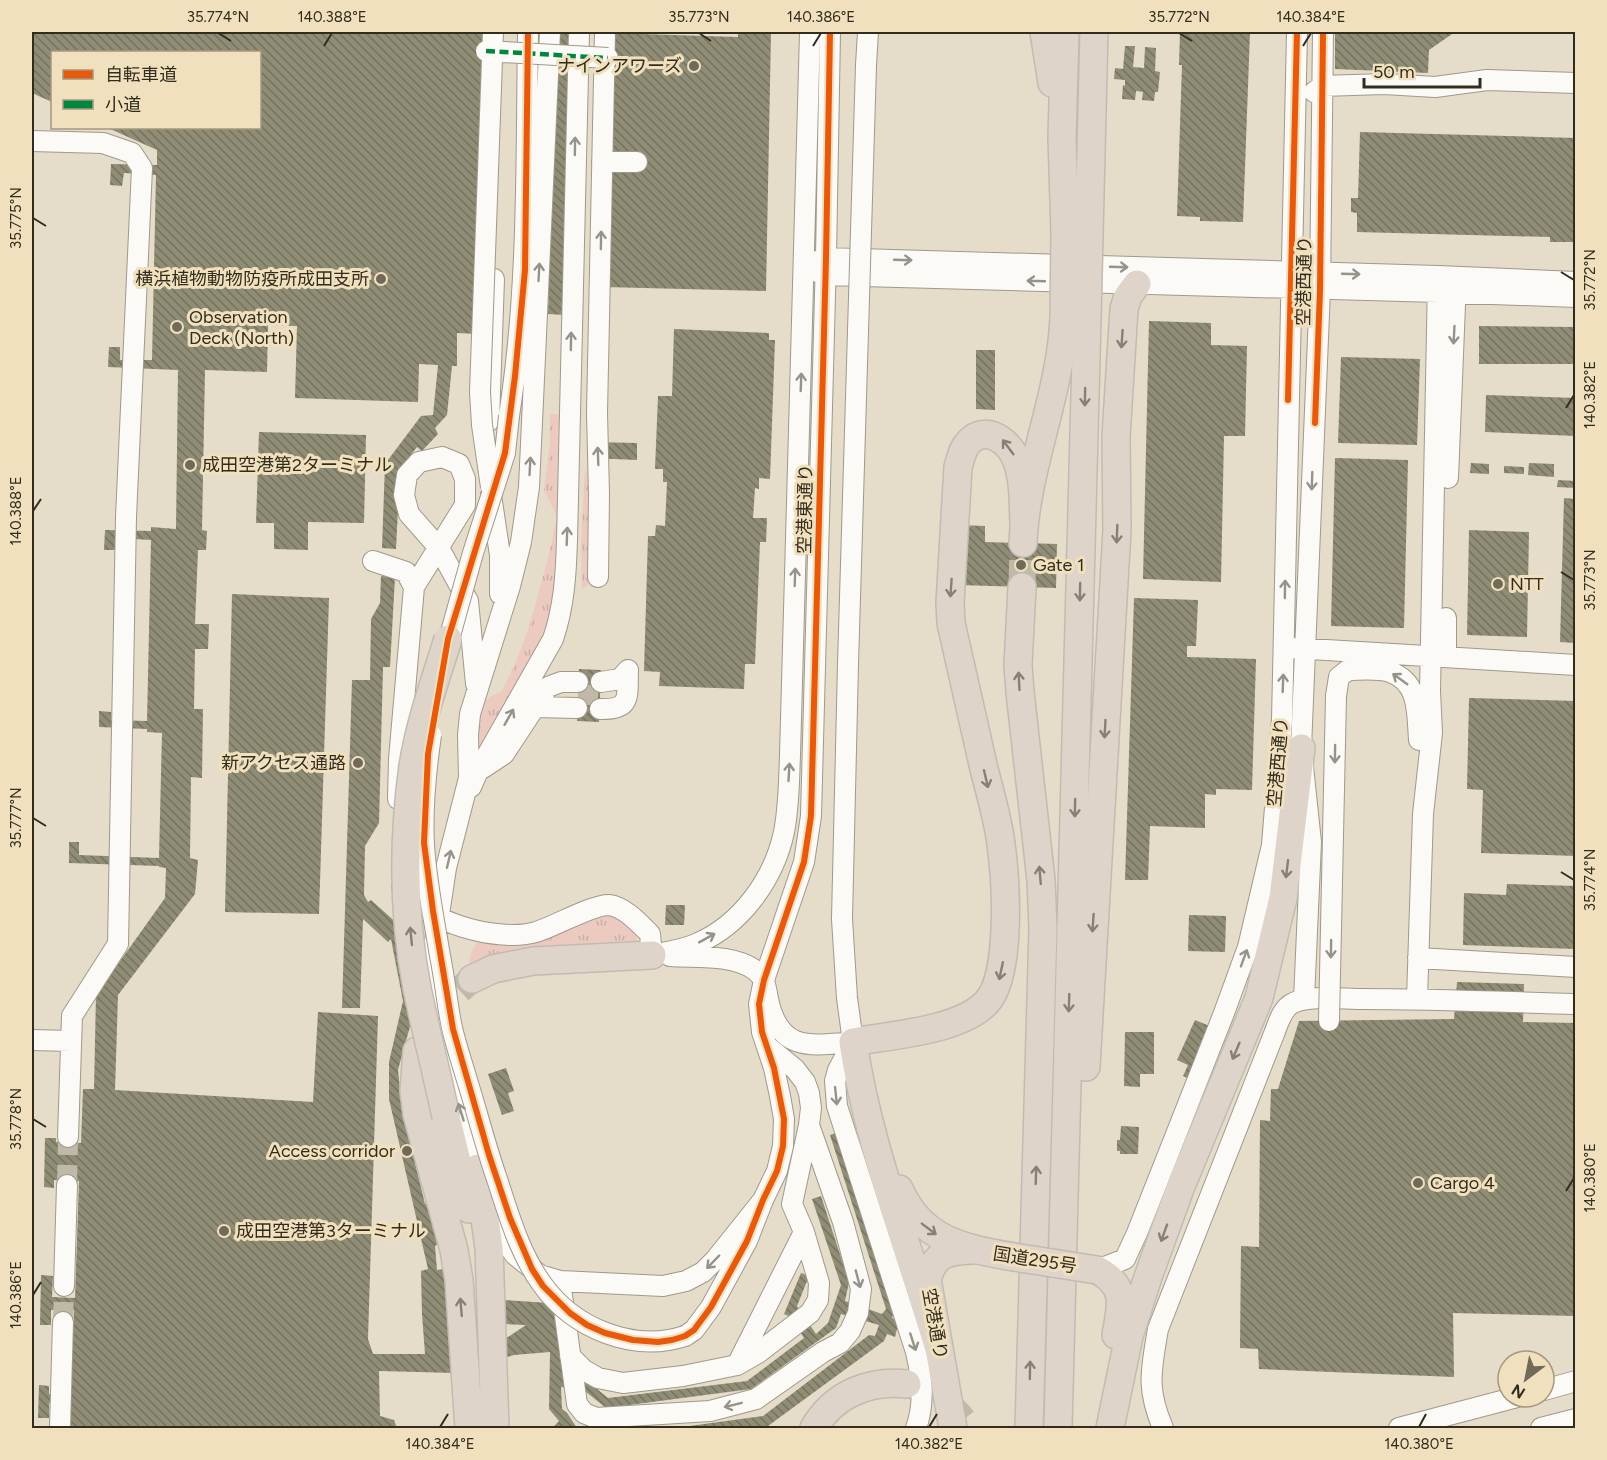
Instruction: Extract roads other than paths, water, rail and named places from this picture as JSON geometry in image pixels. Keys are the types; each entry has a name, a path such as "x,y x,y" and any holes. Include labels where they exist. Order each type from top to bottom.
{"highway":[{"path":"1044,32 1077,233"},
{"path":"1062,137 1065,32"},
{"path":"1058,1428 1077,233 1094,32"},
{"path":"1060,1351 1070,1299 1081,1162 1117,530 1116,437 1124,309 1128,296 1137,284"},
{"path":"853,1042 944,1025 963,1019 987,1002 1000,977 1003,962 1005,894 1001,842 950,613 958,467 962,452 970,440 980,435 991,435 1002,439 1010,447 1021,474 1024,533 1028,498 1062,346 1076,317"},
{"path":"1022,587 1018,665 1041,880 1043,928 1029,1428"},
{"path":"448,639 421,726 414,765 408,807 407,902 417,986 446,1117 492,1300"},
{"path":"1110,1428 1130,1336 1148,1277 1181,1186 1259,998 1283,898 1301,748"},
{"path":"472,979 510,964 652,955"},
{"path":"853,1042 868,1080 896,1184 904,1201 915,1218 929,1231 949,1242 973,1250"},
{"path":"853,1042 858,1074 900,1230 938,1347"},
{"path":"417,1051 414,1091 417,1114 454,1250 459,1280 469,1428"},
{"path":"478,1168 489,1248 495,1428"},
{"name":"国道295号","path":"973,1250 1096,1270"},
{"name":"空港通り","path":"953,1428 927,1279 936,1260 944,1254 973,1250"},
{"path":"1096,1270 1112,1280 1119,1289 1121,1299 1112,1356 1105,1428"},
{"path":"465,1348 489,1428"},
{"path":"814,1428 825,1413 844,1396 880,1383 907,1384"}],"street":[{"path":"491,496 480,392 493,32"},
{"path":"502,32 488,453 491,501 500,555 502,605"},
{"path":"528,32 525,270 516,376 505,453 448,639 428,754 424,843 453,1029 489,1155 532,1269 555,1300 587,1325 605,1333 633,1340 658,1342 685,1335 694,1329 711,1307 747,1242 763,1200"},
{"path":"550,32 530,488 521,542 510,586 502,605 470,714 469,778 446,868 438,916 432,960 434,998 444,1049 478,1168 500,1233 515,1255 540,1275 560,1281 663,1286 686,1281 703,1272 715,1260 763,1200"},
{"path":"462,806 478,771 553,639 561,616 566,583 579,32"},
{"path":"598,577 597,413 605,32"},
{"name":"空港東通り","path":"652,955 697,943 736,918 765,881 776,859 784,832 790,754 810,32"},
{"name":"空港東通り","path":"763,1200 777,1171 783,1146 784,1119 774,1068 760,1026 759,1004 764,980 804,862 811,816 830,32"},
{"path":"867,32 842,919 847,998 853,1042 838,1070 835,1094 918,1360 922,1399 916,1428"},
{"name":"空港西通り","path":"1096,1270 1125,1259 1137,1233 1248,947 1272,845 1282,720 1297,32"},
{"name":"空港西通り","path":"1304,999 1311,842 1301,748 1320,281 1323,32"},
{"path":"486,51 609,57"},
{"path":"1295,113 1304,100 1322,86 1384,84 1435,87 1487,80 1575,83"},
{"path":"32,141 103,143 132,153 142,168 126,517 118,944 72,1016 68,1137"},
{"path":"602,162 637,162"},
{"path":"804,266 1137,284 1292,280"},
{"path":"825,267 1447,284 1547,289 1575,297"},
{"path":"1547,289 1575,282"},
{"path":"1417,999 1423,814 1432,733 1430,691 1439,656 1447,284"},
{"path":"478,689 474,675 468,601 439,548 414,587 399,759 396,870 405,892 419,906 450,922 490,934 533,933 556,926 598,907 610,905 634,919 650,934 652,955 740,962 757,972 764,980 778,1025 794,1041 808,1045 853,1042"},
{"path":"373,561 406,572 414,587"},
{"path":"1284,647 1575,665"},
{"path":"1329,1021 1336,696 1339,677 1348,670 1389,671 1407,682 1416,700 1423,814"},
{"path":"620,679 628,679 626,697 623,704 616,709 600,695 620,679"},
{"path":"478,771 504,754 539,700 578,695"},
{"path":"1418,958 1575,967"},
{"path":"1163,1428 1150,1390 1158,1329 1283,1014 1290,1004 1304,999 1417,999 1575,1004"},
{"path":"32,1040 71,1041"},
{"path":"570,1356 584,1370 598,1378 623,1383 683,1376 737,1365 758,1353 810,1313 818,1300 819,1283 804,1232 792,1204 810,1125 809,1093 805,1082 795,1069 765,1044"},
{"path":"560,1281 577,1404 584,1413 596,1418 710,1411 756,1399 823,1352 840,1343 850,1331 858,1313 861,1289 843,1222 810,1125"},
{"path":"64,1286 67,1185"},
{"path":"737,1365 804,1232"},
{"path":"60,1428 63,1322"},
{"path":"493,1368 503,1418 508,1428"},
{"path":"1556,1387 1575,1381"},
{"path":"799,1428 812,1411 830,1395 853,1386 880,1383"},
{"path":"1399,1428 1496,1403"},
{"path":"1541,1428 1575,1419"}],"tunnel":[{"path":"1022,587 1023,543"},
{"path":"578,695 600,695"},
{"path":"433,1021 441,1007 472,979"},
{"path":"67,1185 68,1137"},
{"path":"63,1322 64,1286"},
{"path":"907,1384 934,1394 957,1412 969,1428"}],"place":[{"name":"ナインアワーズ","path":"694,66"},
{"name":"横浜植物動物防疫所成田支所","path":"381,279"},
{"name":"Observation Deck (North)","path":"177,327"},
{"name":"成田空港第2ターミナル","path":"190,465"},
{"name":"Gate 1","path":"1021,565"},
{"name":"NTT","path":"1498,584"},
{"name":"新アクセス通路","path":"358,763"},
{"name":"Access corridor","path":"407,1151"},
{"name":"Cargo 4","path":"1418,1183"},
{"name":"成田空港第3ターミナル","path":"224,1231"}]}
